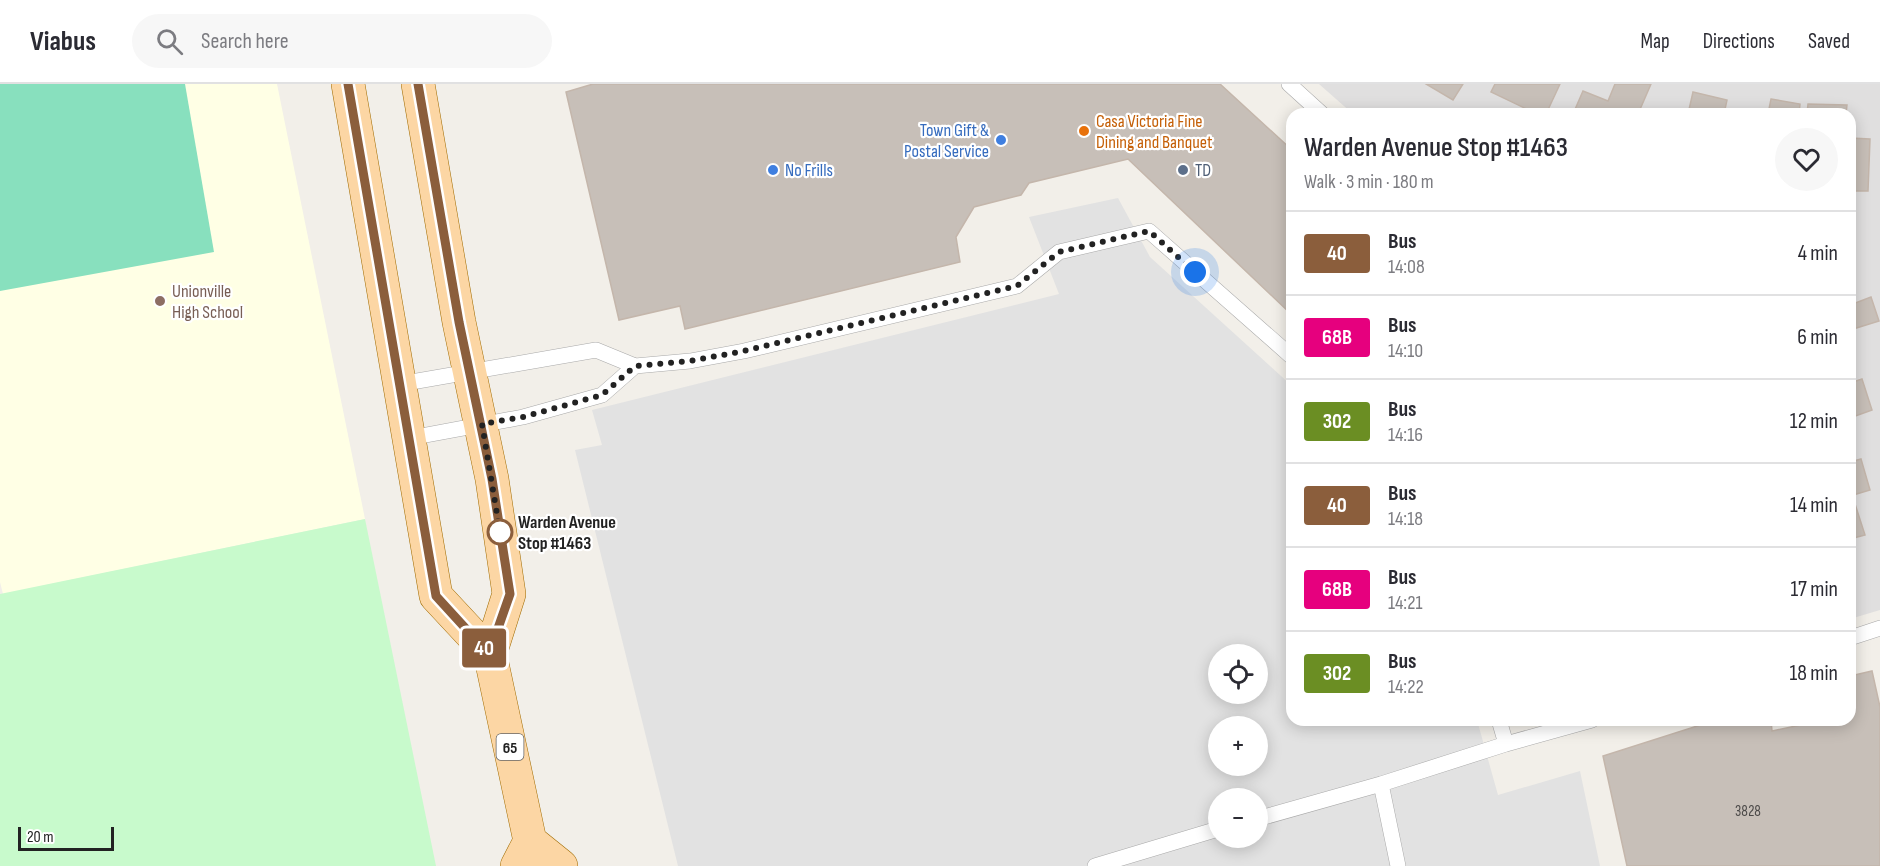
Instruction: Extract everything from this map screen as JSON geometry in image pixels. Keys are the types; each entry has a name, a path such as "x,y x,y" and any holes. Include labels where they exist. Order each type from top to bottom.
{"main road":[{"path":"348,84 436,596 489,654 510,594 482,424 459,322 418,84"},
{"name":"65","path":"489,654 524,853 561,866"}],"lane":[{"path":"1289,84 1315,108"},
{"path":"400,384 470,370 596,350 635,366 690,361 744,351 1017,286 1059,252 1149,231 1286,352"},
{"path":"410,438 523,417 602,395 635,366"},
{"path":"1856,636 1880,628"},
{"path":"1501,726 1506,744"},
{"path":"1268,816 1570,726"},
{"path":"1381,784 1398,866"},
{"path":"1095,866 1208,833"}],"shaded area":[{"name":"Unionville High School","path":"0,84 277,84 365,519 3,594 0,582"},
{"path":"1319,84 1880,84 1880,610 1856,617 1856,108 1346,108"},
{"path":"1118,198 1150,257 1286,380 1286,726 1479,726 1498,795 1580,771 1600,866 678,866 575,450 602,445 592,410 1059,294 1029,217"}],"green space":[{"path":"0,84 185,84 214,252 0,291"},
{"path":"365,519 436,866 0,866 0,594"}],"building":[{"path":"593,84 1220,84 1286,144 1286,309 1128,159 1029,183 1021,195 974,207 956,237 960,262 685,329 680,306 619,320 566,92"},
{"path":"1426,84 1463,84 1453,100"},
{"path":"1495,84 1560,84 1549,108 1524,108 1491,92"},
{"path":"1615,84 1651,84 1641,108 1576,108 1583,91 1608,101"},
{"path":"1693,92 1727,100 1725,108 1689,108"},
{"path":"1771,99 1800,104 1800,108 1769,108"},
{"path":"1808,104 1847,105 1847,108 1808,108"},
{"path":"1856,138 1870,139 1868,191 1856,191"},
{"path":"1871,297 1879,321 1856,328 1856,303"},
{"path":"1862,379 1872,410 1856,416 1856,381"},
{"path":"1861,459 1870,490 1856,494 1856,460"},
{"path":"1856,507 1865,535 1856,537"},
{"path":"1872,671 1880,707 1880,866 1627,866 1603,756 1697,726 1772,726 1772,731 1796,726 1856,726 1856,675"}],"bus line":[{"name":"40","path":"348,84 436,596 489,654 510,594 492,479 459,322 418,84"}],"place":[{"name":"Casa Victoria Fine Dining and Banquet","path":"1084,131"},
{"name":"Town Gift & Postal Service","path":"1001,140"},
{"name":"No Frills","path":"773,170"},
{"name":"TD","path":"1183,170"},
{"name":"Unionville High School","path":"160,301"},
{"name":"Warden Avenue Stop #1463","path":"500,532"}],"route":[{"path":"500,532 482,424 523,417 602,395 635,366 690,361 744,351 1017,286 1059,252 1149,231 1195,272"}]}
